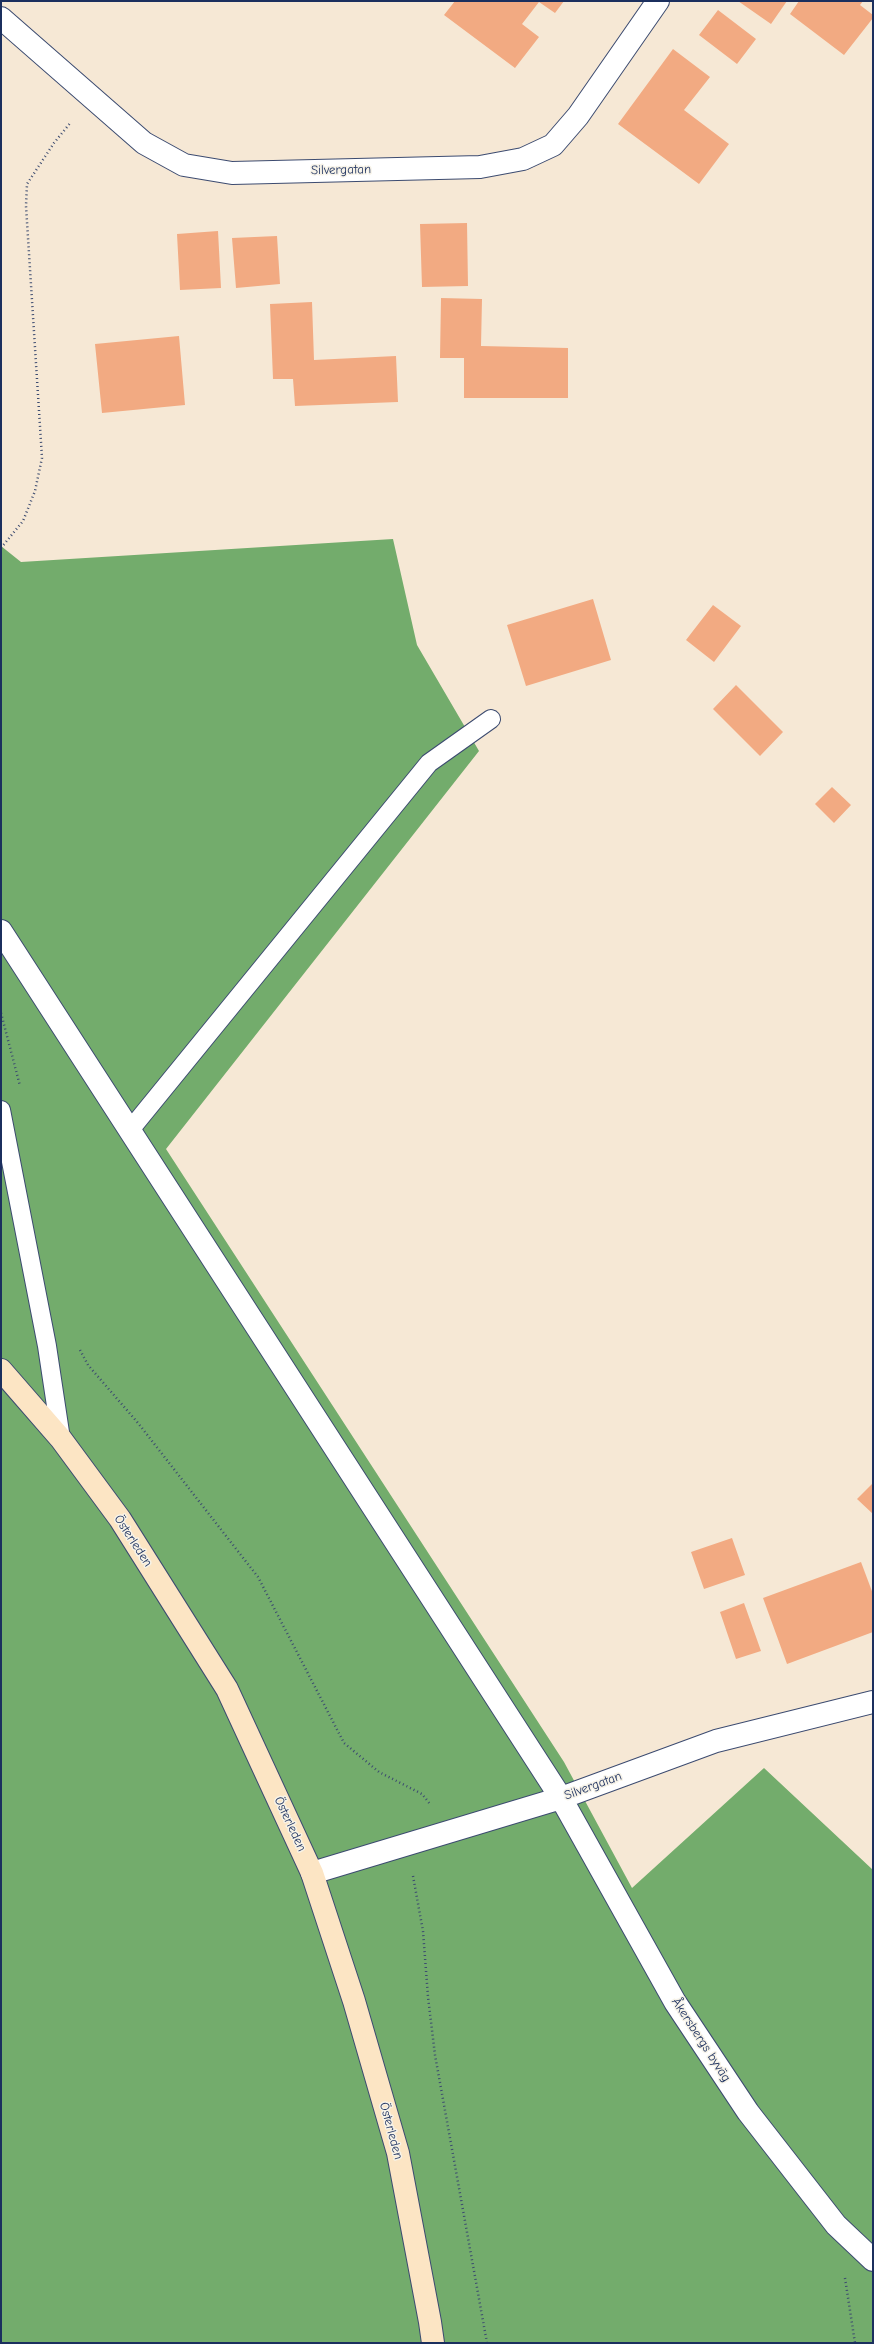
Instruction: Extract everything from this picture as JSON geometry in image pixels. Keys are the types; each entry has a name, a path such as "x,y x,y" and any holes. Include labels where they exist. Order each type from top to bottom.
{"street":[{"name":"Silvergatan","path":"1,18 144,143 184,165 232,173 480,167 523,159 552,145 578,116 658,1"},
{"name":"Åkersbergs byväg","path":"1,931 561,1798 675,2002 748,2112 836,2224 873,2260"},
{"name":"Österleden","path":"1,1370 61,1439 120,1519 227,1690 312,1873 354,2001 398,2153 433,2343"},
{"name":"Silvergatan","path":"312,1873 561,1798 716,1741 873,1702"}],"lane":[{"path":"130,1130 429,763 491,719"},
{"path":"1,1110 47,1346 61,1439"}],"path":[{"path":"1,548 23,521 35,491 42,458 26,206 28,184 54,143 91,96"},
{"path":"1,1013 20,1087"},
{"path":"77,1344 88,1365 143,1429 258,1577 344,1743 379,1772 422,1794 437,1813 446,1833"},
{"path":"403,1846 416,1885 423,1931 428,1997 435,2055 487,2343"},
{"path":"844,2276 856,2343"}],"green space":[{"path":"393,539 417,645 479,751 166,1149 564,1762 632,1888 764,1768 873,1870 873,2343 1,2343 1,546 21,562"}],"building":[{"path":"455,1 564,1 555,13 539,2 522,24 539,37 515,68 444,15"},
{"path":"738,1 787,1 771,24"},
{"path":"799,1 863,1 860,5 873,15 873,18 844,55 790,14"},
{"path":"718,10 756,39 737,64 699,35"},
{"path":"673,49 710,77 684,110 729,144 699,184 618,124"},
{"path":"467,223 468,286 422,287 420,224"},
{"path":"218,231 221,288 180,290 177,234"},
{"path":"277,236 280,284 236,288 232,238"},
{"path":"441,298 482,299 481,346 568,348 568,398 464,398 464,358 440,358"},
{"path":"312,302 314,360 396,356 398,402 295,406 293,379 273,379 270,304"},
{"path":"179,336 185,405 102,413 95,344"},
{"path":"593,599 611,660 526,686 507,625"},
{"path":"713,605 741,626 714,662 686,640"},
{"path":"736,685 783,732 760,756 713,709"},
{"path":"832,787 851,805 834,823 815,804"},
{"path":"873,1483 873,1514 857,1499"},
{"path":"732,1538 745,1575 704,1589 691,1552"},
{"path":"861,1562 873,1594 873,1632 787,1664 763,1598"},
{"path":"744,1603 761,1651 736,1659 720,1612"}]}
